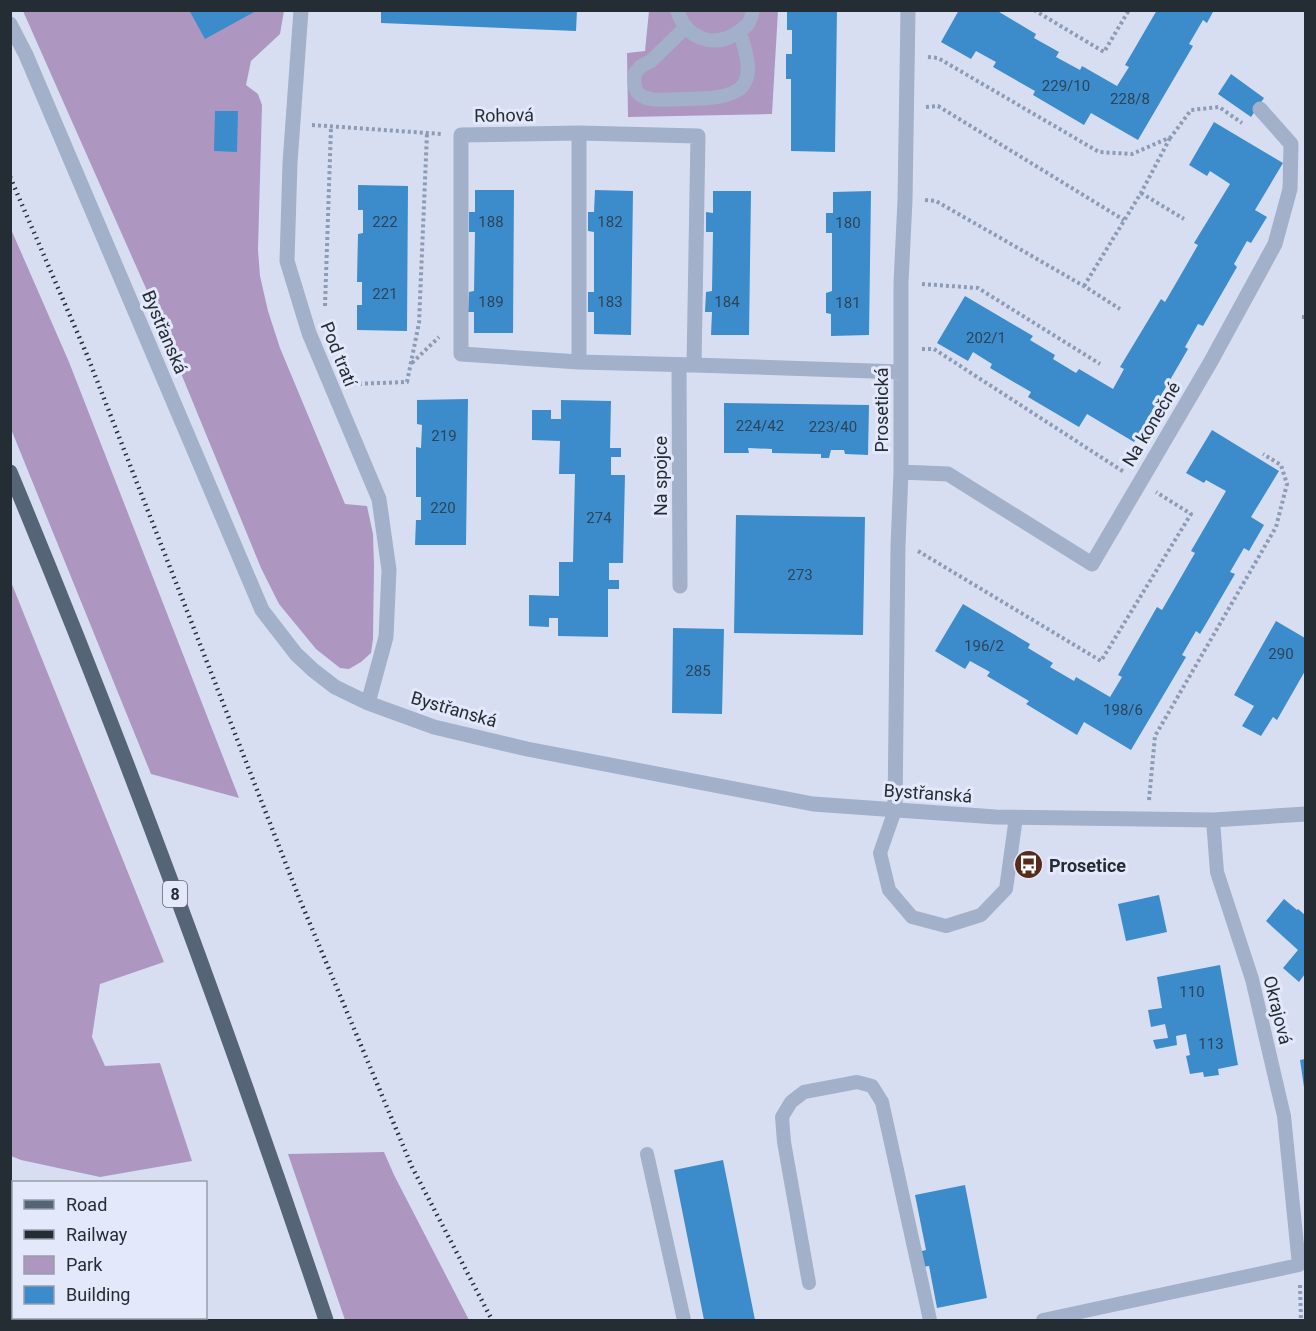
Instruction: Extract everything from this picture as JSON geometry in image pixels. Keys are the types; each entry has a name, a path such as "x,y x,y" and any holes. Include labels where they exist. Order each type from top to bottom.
{"main road":[{"name":"8","path":"10,472 57,583 231,1044 326,1320"}],"street":[{"name":"Pod tratí","path":"301,10 287,261 309,333 379,499 389,570 386,637 368,702"},
{"name":"Prosetická","path":"895,810 901,472 901,283 905,200 908,10"},
{"name":"Bystřanská","path":"10,24 26,55 262,610 296,654 312,670 335,687 368,702 434,726 527,749 813,804 996,817 1213,820 1305,814"},
{"name":"Na konečné","path":"901,472 948,474 1092,564 1210,363 1275,244 1290,189 1291,144 1264,114"},
{"name":"Rohová","path":"686,365 698,136 579,133 461,135 461,354 579,362 901,372"},
{"path":"579,133 579,362"},
{"name":"Na spojce","path":"680,586 686,365"}],"lane":[{"path":"677,10 685,28 702,39 716,40 728,38 748,24 753,10"},
{"path":"685,28 635,73 635,88 639,94 646,98 661,100 714,99 729,96 746,81 748,70 748,54 739,31"},
{"path":"895,810 880,853 890,890 912,917 946,926 981,915 1006,889 1017,817"},
{"name":"Okrajová","path":"1213,820 1217,872 1252,979 1284,1116 1299,1265"},
{"path":"809,1282 784,1142 782,1117 791,1102 804,1092 857,1082 872,1086 882,1102 930,1320"},
{"path":"648,1154 684,1320"},
{"path":"1043,1320 1299,1265"}],"path":[{"path":"1034,10 1104,52 1129,10"},
{"path":"907,56 938,58 1099,152 1132,154 1171,137"},
{"path":"906,109 938,106 1124,220"},
{"path":"1084,286 1141,193 1171,137 1191,110 1219,107 1245,124 1264,114"},
{"path":"293,122 331,127 461,135"},
{"path":"324,315 331,127"},
{"path":"350,384 407,382 419,323 427,133"},
{"path":"1141,193 1184,219"},
{"path":"905,200 936,201 1120,309"},
{"path":"901,283 978,288 1100,364"},
{"path":"412,363 461,316"},
{"path":"1149,820 1149,789 1155,736 1276,527 1287,484 1281,465 1263,454"},
{"path":"1299,1265 1301,1320"}],"green space":[{"path":"23,11 284,11 280,34 251,61 246,85 258,94 262,105 258,250 260,276 280,348 345,504 367,506 373,534 373,639 371,653 349,669 340,668 316,649 279,604 261,568 148,293"},
{"path":"649,11 778,11 772,114 628,117 627,53 645,51"},
{"path":"10,227 69,362 239,798 151,774 11,429"},
{"path":"11,582 164,962 100,984 92,1037 105,1066 160,1063 192,1161 100,1177 11,1156"},
{"path":"384,1152 469,1320 345,1320 288,1154"}],"building":[{"path":"189,10 258,10 205,39"},
{"path":"381,10 577,10 576,31 381,23"},
{"path":"787,10 837,10 835,152 791,151 791,79 786,79 786,54 792,54 792,30 787,30"},
{"path":"959,10 996,10 1036,34 1034,38 1059,52 1056,57 1080,70 1082,66 1117,86 1129,67 1125,65 1157,10 1214,10 1207,23 1203,20 1189,44 1193,46 1138,140 1091,113 1084,125 1033,95 1035,91 993,67 996,62 976,51 971,59 941,42"},
{"path":"1231,74 1264,98 1251,117 1218,94"},
{"path":"215,111 238,111 237,152 214,151"},
{"path":"1214,122 1283,163 1255,210 1267,217 1251,243 1247,241 1234,264 1237,267 1203,326 1198,324 1185,347 1188,349 1134,442 1087,414 1079,427 1028,397 1031,392 990,368 992,364 973,352 968,361 937,343 965,296 1033,336 1030,340 1055,355 1053,359 1076,373 1079,369 1113,389 1124,369 1120,367 1161,299 1165,302 1198,245 1194,243 1230,184 1210,171 1207,176 1189,165"},
{"path":"358,185 408,186 407,331 357,330 357,305 362,305 362,282 357,282 358,234 363,233 363,210 358,210"},
{"path":"475,190 514,190 513,333 474,333 474,312 468,312 469,292 474,291 475,232 469,232 469,212 475,212"},
{"path":"595,190 633,191 631,335 594,334 594,312 588,312 588,292 594,292 594,232 588,231 588,212 594,212"},
{"path":"713,191 751,191 749,335 711,335 712,312 705,312 706,292 712,291 713,232 706,232 706,212 713,213"},
{"path":"871,191 869,335 831,336 831,314 826,313 826,293 832,291 832,233 826,233 826,213 833,213 833,192"},
{"path":"468,399 466,545 415,545 416,520 421,520 421,497 416,497 416,447 421,448 422,425 417,424 417,400"},
{"path":"561,400 611,401 610,448 621,448 621,457 611,457 611,475 625,475 623,563 609,563 609,580 619,580 619,589 608,589 608,637 558,636 558,618 549,618 549,627 529,626 529,595 559,596 559,562 573,562 575,474 559,474 560,441 532,440 532,410 551,410 551,419 561,419"},
{"path":"724,403 869,405 868,455 845,454 844,450 831,450 829,458 821,458 821,454 772,453 772,449 748,448 749,453 724,453"},
{"path":"1212,430 1279,471 1251,517 1264,525 1249,551 1244,548 1230,572 1235,574 1200,634 1196,631 1182,655 1186,657 1131,750 1084,722 1077,735 1026,704 1029,701 987,676 990,672 970,661 965,669 935,651 963,604 1030,644 1028,648 1053,663 1050,667 1074,681 1076,677 1110,697 1122,677 1118,675 1157,607 1162,610 1195,553 1191,551 1226,491 1206,480 1204,483 1186,473"},
{"path":"736,515 865,517 863,635 734,633"},
{"path":"1276,621 1305,638 1305,671 1277,720 1273,717 1261,736 1242,726 1254,706 1234,695"},
{"path":"673,628 724,629 722,714 672,713"},
{"path":"1159,895 1167,932 1126,941 1118,904"},
{"path":"1284,899 1305,915 1305,974 1299,982 1283,968 1298,950 1266,921"},
{"path":"1220,965 1238,1065 1218,1069 1219,1075 1204,1077 1203,1072 1190,1074 1186,1056 1190,1055 1186,1034 1176,1036 1177,1045 1156,1049 1153,1040 1168,1038 1165,1024 1151,1027 1148,1010 1162,1008 1157,977"},
{"path":"1305,1059 1305,1087 1304,1087 1300,1060"},
{"path":"723,1160 755,1320 704,1320 674,1170"},
{"path":"965,1185 987,1298 937,1308 929,1266 922,1267 918,1252 926,1250 915,1195"}],"railway":[{"path":"10,177 87,355 300,900 412,1167 492,1320"}],"place":[{"name":"Prosetice","path":"1028,865"}]}
